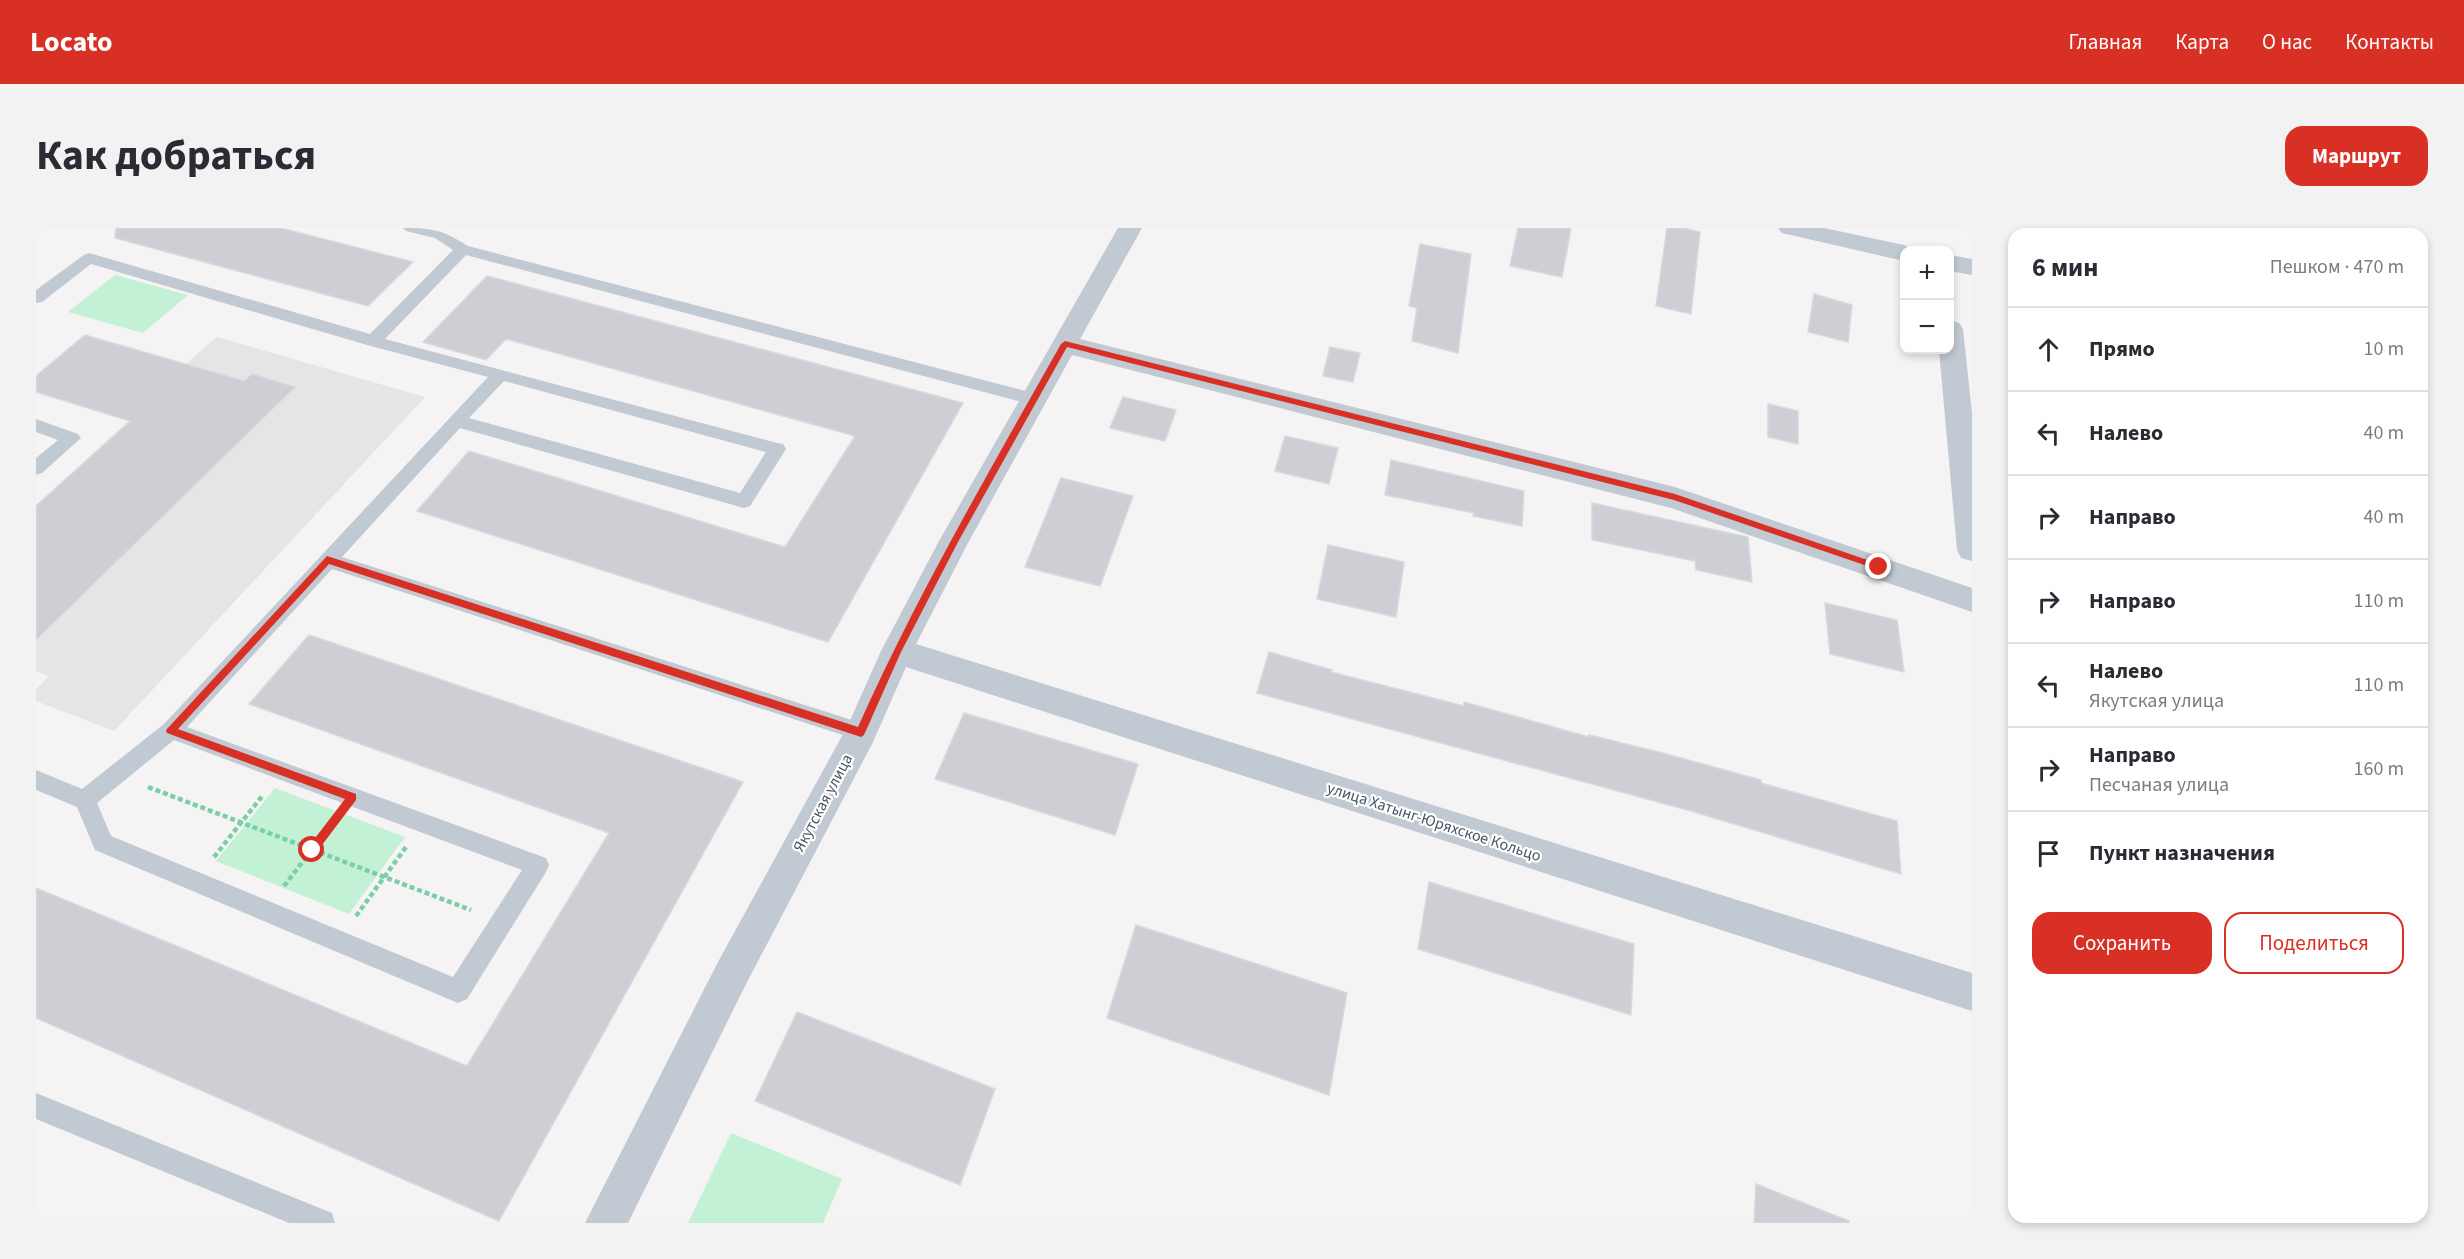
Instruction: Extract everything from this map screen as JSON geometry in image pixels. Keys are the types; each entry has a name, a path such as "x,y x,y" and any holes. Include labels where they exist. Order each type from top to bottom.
{"street":[{"name":"Якутская улица","path":"606,1223 731,975 861,732 897,651 1033,399 1130,228"},
{"path":"1790,228 1900,252"},
{"path":"1954,264 1972,267"},
{"path":"1065,344 1675,498 1972,600"},
{"path":"1953,354 1972,550"},
{"name":"улица Хатынг-Юряхское Кольцо","path":"897,651 1972,992"}],"lane":[{"path":"411,228 440,235 463,249 1033,399"},
{"path":"373,341 463,249"},
{"path":"36,298 89,258 373,341 777,449 744,501 457,421"},
{"path":"85,800 171,730 500,374"},
{"path":"36,425 72,438 36,468"},
{"path":"327,560 861,732"},
{"path":"36,780 85,800 103,843 458,991 538,865 171,730"},
{"path":"36,1106 322,1223"}],"path":[{"path":"194,881 283,771"},
{"path":"116,775 502,922"},
{"path":"266,911 352,797"},
{"path":"339,941 423,823"}],"shaded area":[{"path":"217,337 425,397 114,731 36,701 36,689 49,676 36,671 36,609 186,364"}],"green space":[{"path":"115,275 188,295 143,333 68,312"},
{"path":"275,788 405,837 349,914 216,861"},
{"path":"731,1133 842,1179 823,1223 688,1223"}],"building":[{"path":"116,228 281,228 413,262 368,306 115,238"},
{"path":"1518,228 1571,228 1562,277 1510,266"},
{"path":"1667,228 1683,228 1700,232 1691,314 1656,306"},
{"path":"1420,244 1471,254 1458,353 1412,341 1417,308 1409,306"},
{"path":"487,276 963,403 828,642 417,511 469,451 785,547 855,436 506,339 486,360 423,342"},
{"path":"1814,294 1852,305 1848,342 1808,332"},
{"path":"85,335 244,381 252,374 295,387 36,640 36,506 130,421 36,392 36,376"},
{"path":"1330,347 1360,353 1353,382 1323,376"},
{"path":"1123,397 1176,410 1165,441 1110,428"},
{"path":"1768,404 1798,411 1798,444 1768,437"},
{"path":"1285,436 1338,448 1329,484 1275,471"},
{"path":"1391,460 1524,491 1522,526 1473,516 1474,513 1385,495"},
{"path":"1061,478 1133,496 1100,586 1025,567"},
{"path":"1592,503 1748,537 1752,582 1696,570 1695,561 1592,540"},
{"path":"1328,545 1404,562 1396,617 1317,599"},
{"path":"1825,603 1897,620 1904,672 1830,654"},
{"path":"309,635 743,782 499,1221 36,1018 36,888 467,1066 609,833 249,704"},
{"path":"1269,652 1332,670 1331,672 1464,706 1464,702 1589,737 1589,735 1659,752 1897,821 1901,874 1691,811 1257,693"},
{"path":"964,713 1138,764 1115,835 935,779"},
{"path":"1429,882 1634,944 1631,1015 1418,949"},
{"path":"1136,925 1347,993 1329,1095 1107,1018"},
{"path":"797,1012 995,1089 960,1185 755,1101"},
{"path":"1756,1184 1849,1221 1849,1223 1754,1223"}],"route":[{"path":"312,850 352,797 171,730 327,560 861,732 897,651 954,541 1065,344 1675,498 1879,567"}]}
